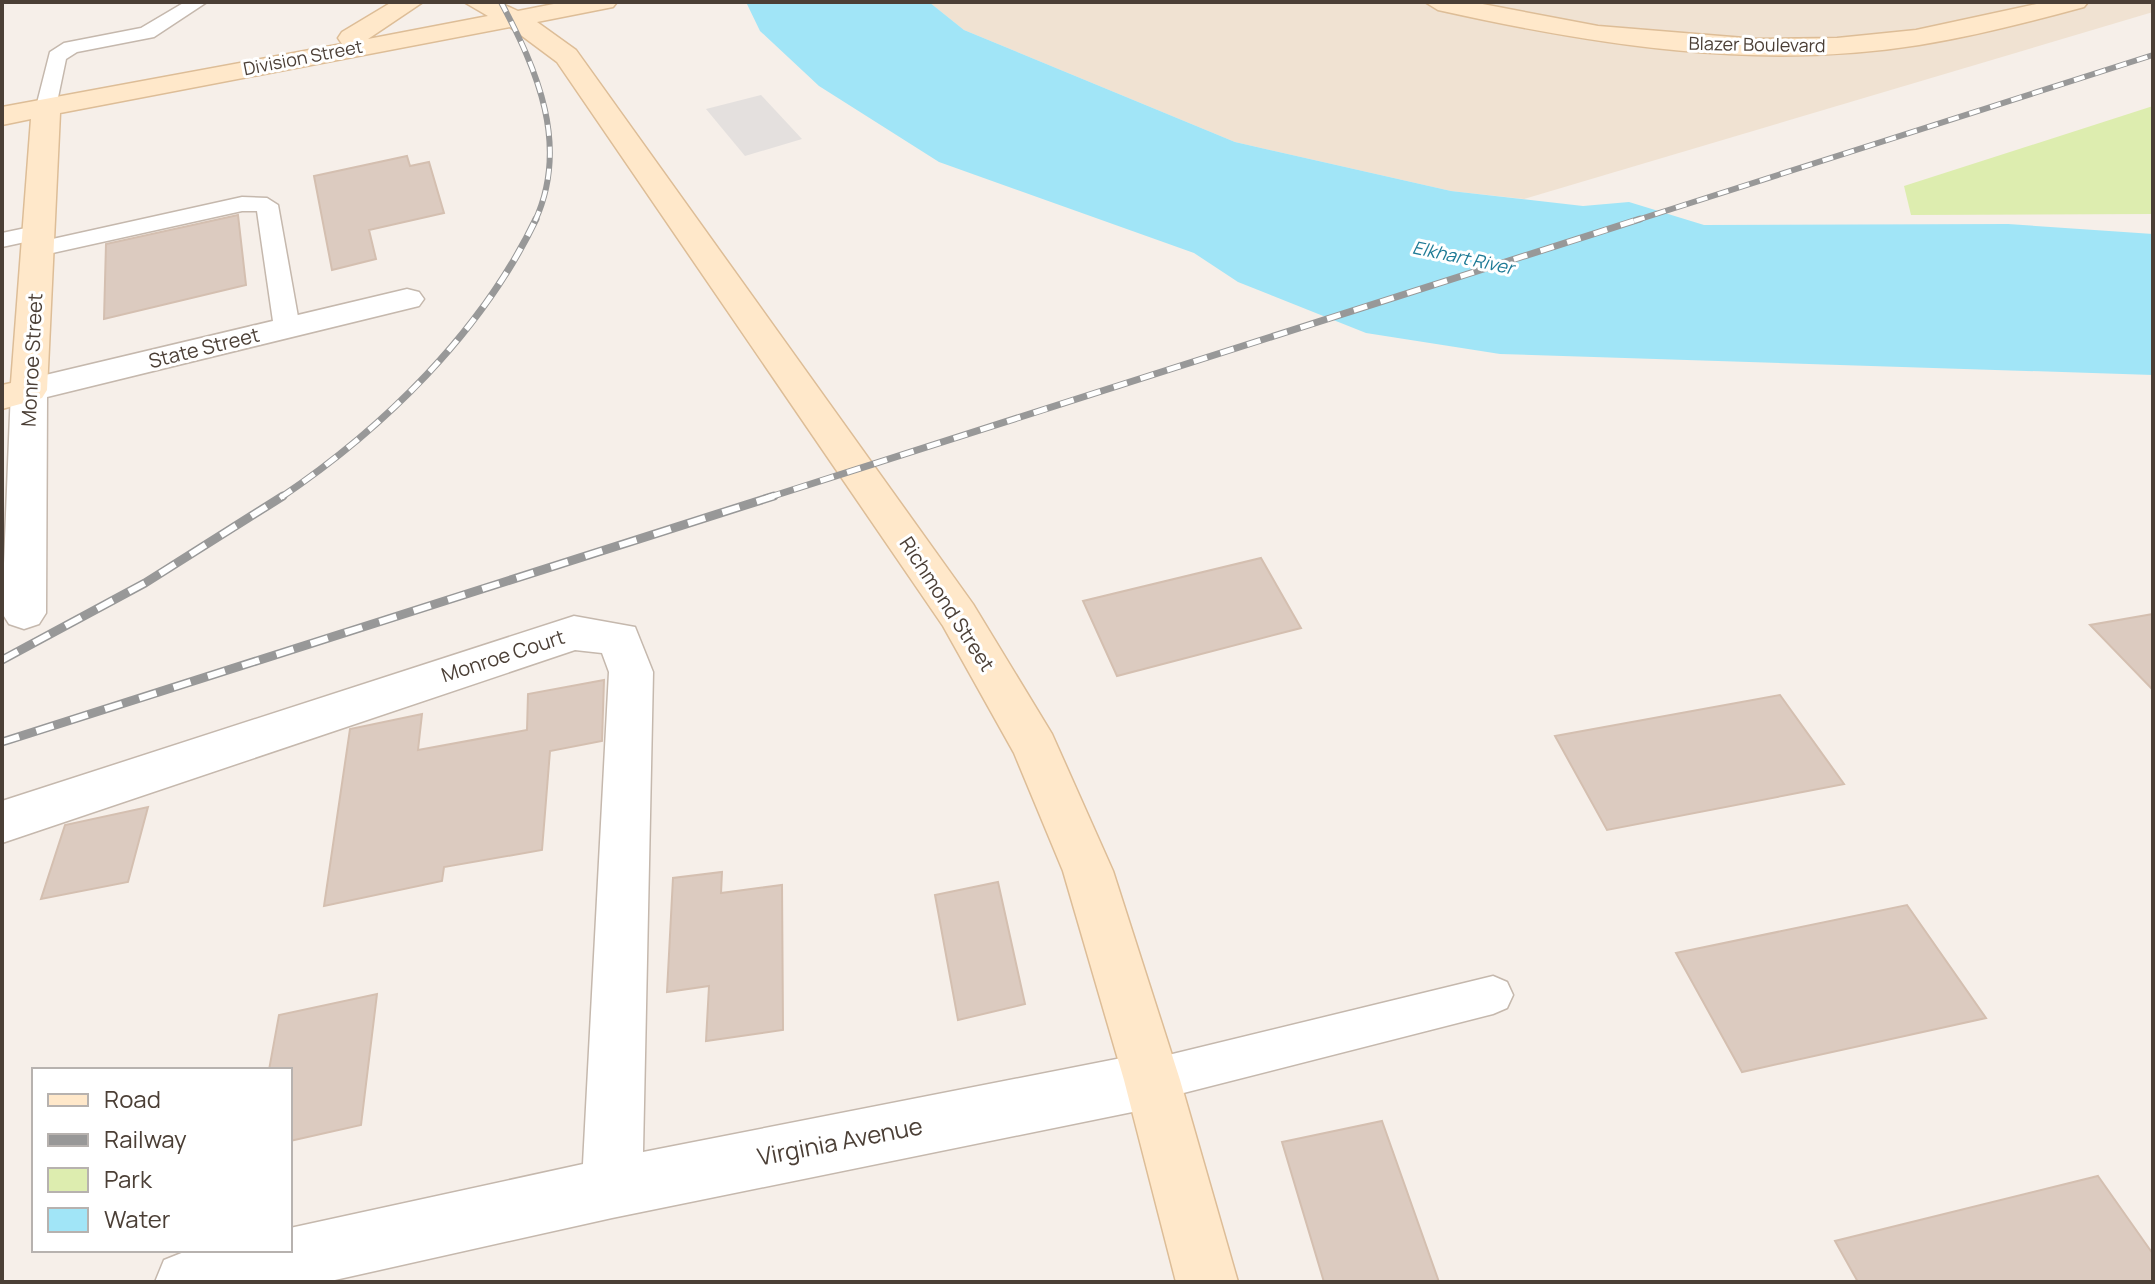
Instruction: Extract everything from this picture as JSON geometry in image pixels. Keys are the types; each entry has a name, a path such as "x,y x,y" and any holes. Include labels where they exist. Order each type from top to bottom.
{"street":[{"path":"304,57 377,25 410,2"},
{"name":"Division Street","path":"2,116 304,57 496,10 604,2"},
{"name":"Blazer Boulevard","path":"1438,2 1596,35 1673,43 1798,47 1942,37 1995,26 2075,2"},
{"name":"Richmond Street","path":"496,10 567,56 958,615 1035,748 1088,871 1152,1080 1207,1282"},
{"name":"Monroe Street","path":"13,617 15,394 40,240 46,107"},
{"name":"State Street","path":"15,394 407,299"},
{"name":"Monroe Court","path":"2,822 574,633 619,639 631,672 612,1188"},
{"name":"Virginia Avenue","path":"186,1282 612,1188 1152,1080"}],"lane":[{"path":"46,107 57,56 63,51 147,33 198,2"},
{"path":"2,240 40,240 242,204 267,205 287,328"},
{"name":"Virginia Avenue","path":"1152,1080 1493,995"}],"shaded area":[{"path":"929,2 2153,2 2153,12 1524,199 1451,191 1235,142 964,30"},
{"path":"761,95 802,139 745,156 706,109"}],"green space":[{"path":"2153,106 2153,214 1911,215 1904,186"}],"water":[{"name":"Elkhart River","path":"746,2 929,2 964,30 1235,142 1451,191 1583,206 1629,202 1704,225 2008,224 2153,234 2153,375 1500,354 1366,333 1238,282 1194,253 939,162 819,86 760,31"}],"building":[{"path":"407,156 410,166 429,162 444,213 369,230 376,259 332,270 314,176"},
{"path":"238,215 246,285 104,319 106,244"},
{"path":"1261,558 1301,628 1117,676 1083,601"},
{"path":"2153,614 2153,690 2090,625"},
{"path":"604,680 602,741 550,751 542,850 444,867 442,881 324,906 350,729 422,714 418,750 527,730 528,694"},
{"path":"1780,695 1844,784 1607,830 1555,736"},
{"path":"148,807 128,882 41,899 65,825"},
{"path":"722,872 721,893 782,885 783,1030 706,1041 709,986 667,992 673,878"},
{"path":"998,882 1025,1004 958,1020 935,895"},
{"path":"1907,905 1986,1018 1742,1072 1676,953"},
{"path":"377,994 361,1125 292,1141 292,1068 269,1068 279,1015"},
{"path":"1382,1121 1439,1282 1324,1282 1282,1142"},
{"path":"2098,1176 2153,1254 2153,1282 1858,1282 1835,1241"}],"railway":[{"path":"501,2 526,54 545,108 550,164 545,193 535,221"},
{"path":"1634,221 2153,55"},
{"path":"767,498 1640,219"},
{"path":"282,497 356,441 427,375 488,300 514,261 535,221"},
{"path":"2,742 774,496"},
{"path":"2,660 145,583 282,497"}]}
